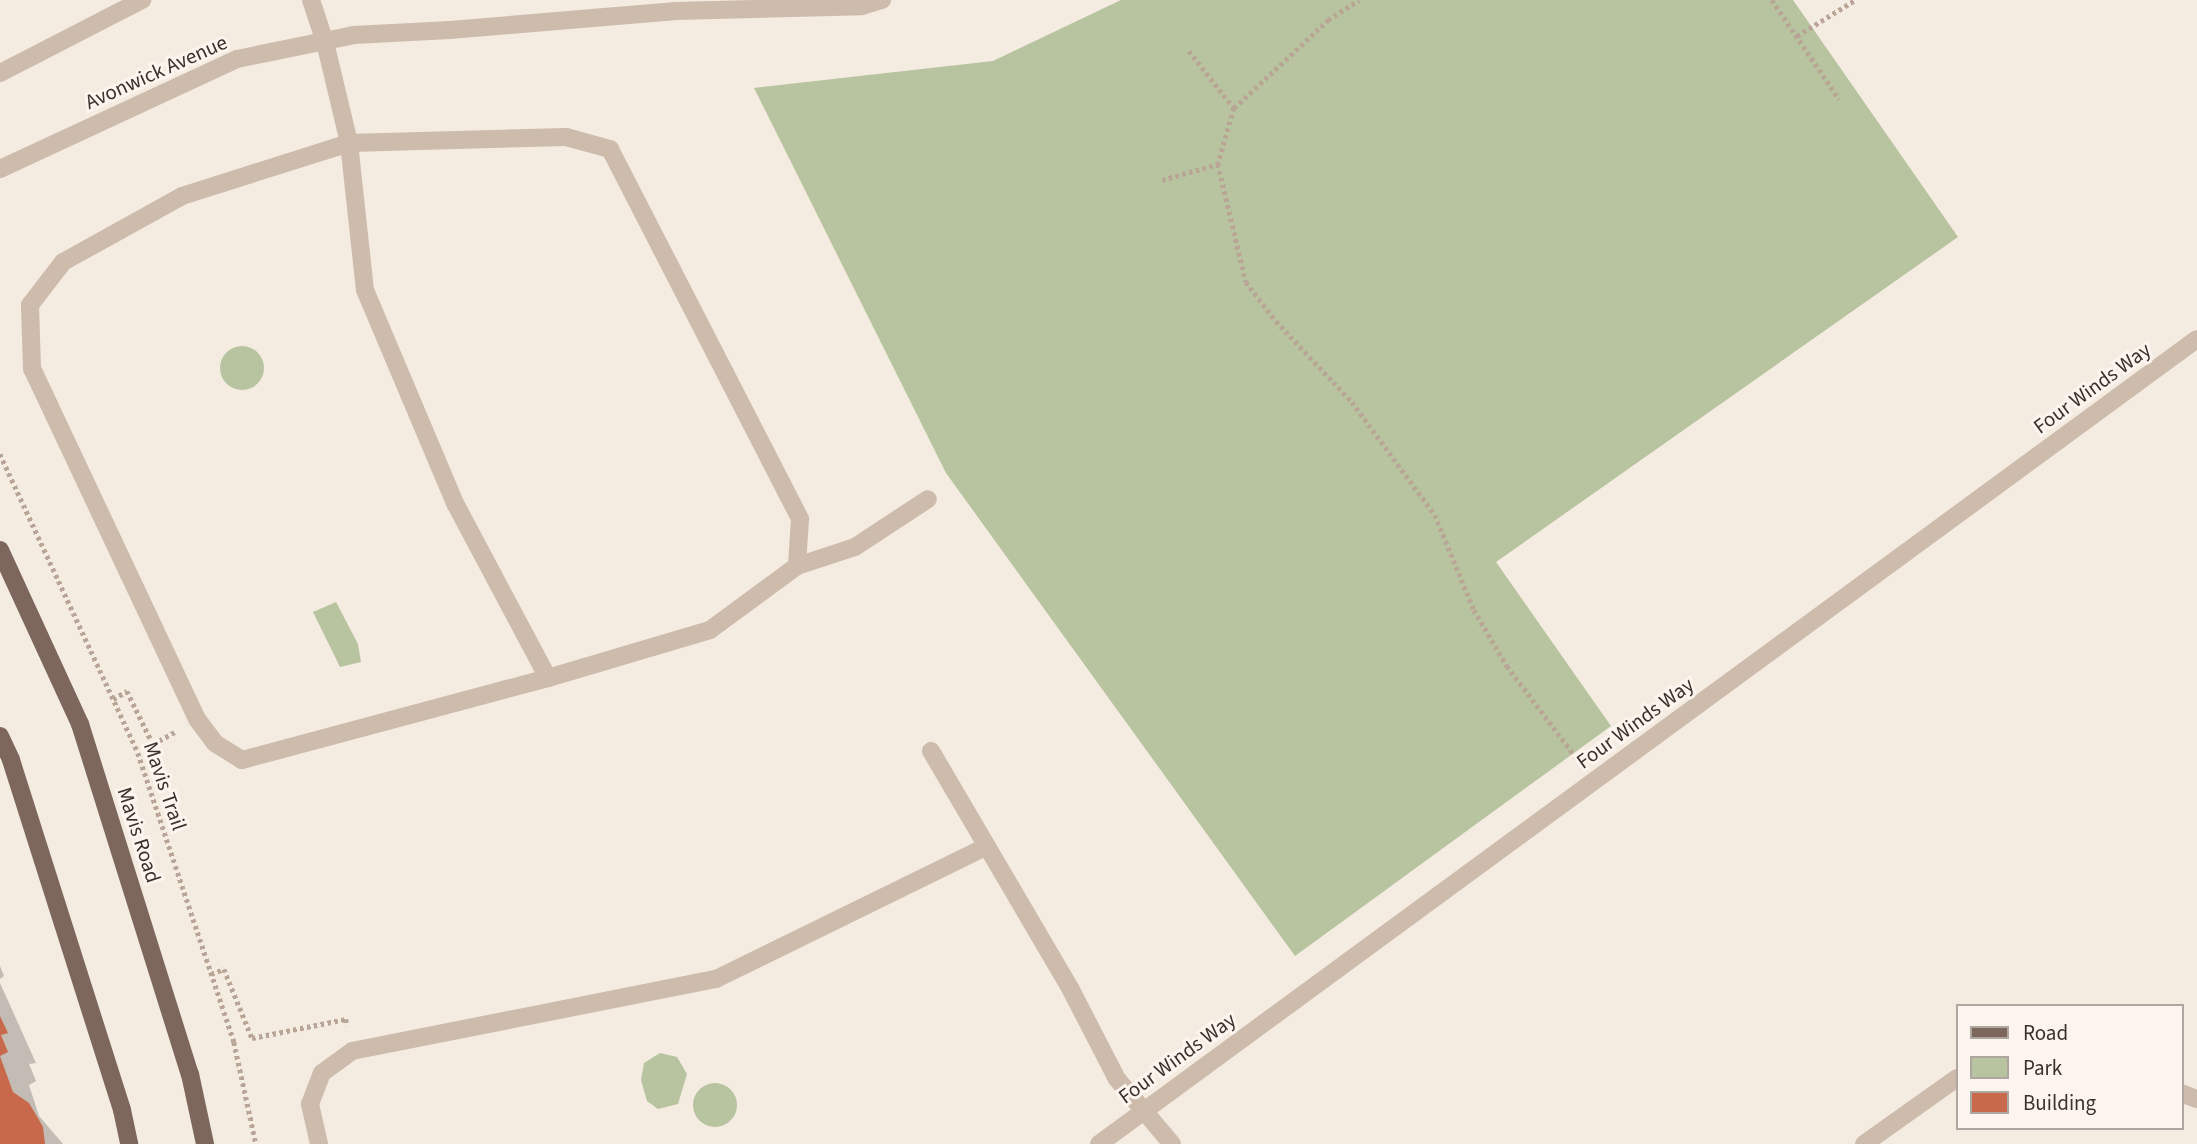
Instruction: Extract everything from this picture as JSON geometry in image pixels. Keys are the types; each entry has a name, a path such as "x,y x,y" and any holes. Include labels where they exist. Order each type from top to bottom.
{"main road":[{"name":"Mavis Road","path":"0,551 80,724 190,1074 205,1144"},
{"path":"0,736 11,760 44,863 122,1110 129,1144"}],"street":[{"path":"0,73 142,0"},
{"path":"311,0 325,42 349,144 365,290 456,505 548,678"},
{"name":"Avonwick Avenue","path":"0,169 237,59 354,35 450,30 676,5 862,6 881,0"},
{"path":"797,566 800,519 610,149 566,137 349,144 182,196 63,262 30,305 32,369 197,719 215,743 242,760 548,678 710,630 797,566 855,547 928,499"},
{"name":"Four Winds Way","path":"1099,1144 2197,339"},
{"path":"932,751 985,847 1070,988 1117,1079 1171,1144"},
{"path":"318,1144 310,1104 321,1073 352,1051 716,979 985,847"},
{"path":"1864,1144 1955,1080"}],"path":[{"path":"1359,0 1328,20 1234,108 1218,164 1247,282 1276,321 1352,402 1435,515 1474,610 1507,666 1594,781"},
{"path":"1772,0 1839,99"},
{"path":"1797,36 1855,0"},
{"path":"1189,51 1234,108"},
{"path":"1162,180 1218,164"},
{"name":"Mavis Trail","path":"0,454 138,753 234,1042 256,1144"},
{"path":"113,699 127,691 153,744 197,719"},
{"path":"211,974 224,969 252,1038 346,1019 352,1051"}],"green space":[{"path":"1121,0 1793,0 1958,237 1496,562 1611,726 1295,956 946,473 754,88 993,61"},
{"path":"242,346 258,352 264,368 258,384 242,390 226,384 220,368 226,352"},
{"path":"336,602 358,644 361,662 340,667 313,612"},
{"path":"660,1053 677,1057 687,1074 678,1104 658,1109 647,1101 641,1080 644,1063"},
{"path":"715,1083 724,1084 731,1089 736,1096 736,1114 731,1121 724,1126 715,1127 706,1126 699,1121 694,1114 693,1105 694,1096 699,1089 706,1084"}],"building":[{"path":"0,1016 8,1033 1,1035 8,1052 0,1056"},
{"path":"0,1056 13,1092 29,1103 43,1127 45,1144 0,1144"}]}
